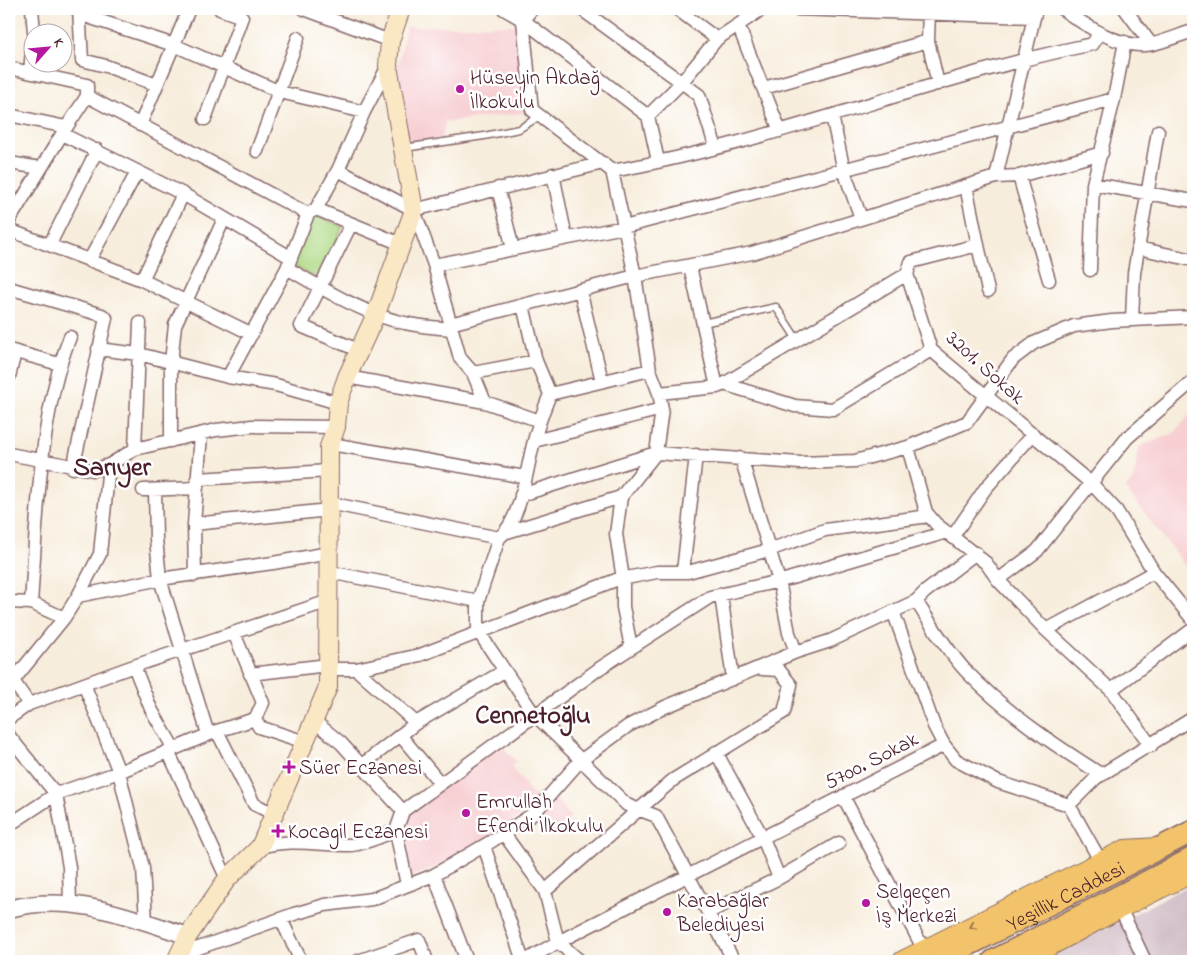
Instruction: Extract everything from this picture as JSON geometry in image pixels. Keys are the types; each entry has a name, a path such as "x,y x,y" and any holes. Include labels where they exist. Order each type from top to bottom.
{"highway":[{"name":"Yeşillik Caddesi","path":"931,956 1161,848 1193,831"},
{"name":"Yeşillik Caddesi","path":"994,961 1193,858"}],"main road":[{"path":"178,958 188,936 227,879 260,847 328,687 329,447 336,426 338,403 346,377 376,314 414,210 388,66 390,41 401,9"},
{"path":"903,961 931,956 1125,850 1161,848"},
{"path":"1021,961 1120,908 1193,872"}],"street":[{"path":"32,9 33,22"},
{"path":"140,125 189,9"},
{"path":"205,119 242,17 220,9"},
{"path":"304,9 390,41"},
{"path":"504,9 523,20 648,116 658,161"},
{"path":"532,9 523,20 532,110 608,166 635,276 650,370 659,393 662,409 656,453 621,497 616,534 623,578 623,607 631,647"},
{"path":"581,9 699,94 716,148"},
{"path":"677,9 717,39"},
{"path":"648,116 682,82 717,39 762,9"},
{"path":"796,9 1035,13 1010,125 996,177"},
{"path":"1062,9 1098,34 1125,42 1151,44 1193,31"},
{"path":"1125,9 1151,44"},
{"path":"157,85 106,66 82,60 79,11 174,45 280,92 364,112"},
{"path":"929,11 928,41 938,84"},
{"path":"738,25 780,130"},
{"path":"414,210 553,174 658,161 716,148 832,116 1024,58 1093,44 1098,34"},
{"path":"257,151 298,38"},
{"path":"764,88 928,41"},
{"path":"1090,270 1093,184 1102,153 1125,42"},
{"path":"228,377 252,334 312,212 338,170 364,112 388,66"},
{"path":"9,68 22,70"},
{"path":"9,221 64,130 87,96 87,85 30,72"},
{"path":"87,96 312,212 351,224 401,244"},
{"path":"434,265 624,227 1114,99"},
{"path":"9,115 64,130 137,172 183,194 224,219 319,287 376,314 404,323 450,327 523,305 635,276 752,253 996,177 1019,176 1102,153"},
{"path":"832,116 844,171 861,218"},
{"path":"1132,320 1134,273 1158,131"},
{"path":"50,244 97,150"},
{"path":"9,163 41,168"},
{"path":"338,170 414,210 434,265 460,358 473,373 485,402"},
{"path":"89,261 137,172"},
{"path":"553,174 566,238"},
{"path":"1019,176 1049,280"},
{"path":"1093,184 1147,191 1193,201"},
{"path":"966,186 988,290"},
{"path":"498,188 513,249"},
{"path":"142,280 183,194"},
{"path":"171,441 170,362 175,325 224,219"},
{"path":"351,224 301,326 358,350"},
{"path":"9,230 142,280 185,303 252,334"},
{"path":"720,386 907,274 911,262 978,245"},
{"path":"1138,248 1193,260"},
{"path":"690,266 720,386"},
{"name":"3201. Sokak","path":"907,274 931,350 985,397 1033,434 1092,484 1116,510 1154,572 1193,620"},
{"path":"9,288 102,315 106,318 73,468"},
{"path":"580,290 602,381"},
{"path":"523,305 536,361 550,394 534,441 521,495 503,535 478,601 478,631 534,714 627,805 656,816 690,875 734,961"},
{"path":"521,495 656,453 800,463 854,461 908,447 967,422 1013,359 1034,343 1074,326 1132,320 1193,317"},
{"path":"135,450 140,323"},
{"path":"31,603 42,461 59,364 70,337"},
{"path":"98,349 139,354 228,377 276,386 338,403"},
{"path":"659,393 720,386 795,406 832,409 931,350"},
{"path":"9,377 12,351 59,364"},
{"path":"473,373 536,361"},
{"path":"550,394 650,370"},
{"path":"346,377 485,402 540,421"},
{"path":"998,580 1037,551 1128,438 1193,381"},
{"path":"534,441 662,409"},
{"path":"9,454 73,468 93,470 109,465 135,450 216,430 252,426 336,426"},
{"path":"407,885 396,831 403,811 534,714 631,647 710,598 780,581 950,534 985,489 1033,434"},
{"path":"195,575 194,524 201,435"},
{"path":"331,444 526,477"},
{"path":"908,447 926,512 929,516 936,524 976,553 998,580 1046,630 1111,690 1151,746"},
{"path":"683,572 696,455"},
{"path":"741,458 780,581 789,633 796,652"},
{"path":"29,704 11,678 64,618 100,554 109,465"},
{"path":"274,814 254,804 213,732 181,651 160,579 149,490 198,483 329,471"},
{"path":"194,524 329,506 503,535 621,497"},
{"path":"250,674 328,667 356,669 420,655 478,631 623,578 657,572 683,572 770,550 825,530 929,516"},
{"path":"78,596 160,579 195,575 329,552"},
{"path":"178,958 281,919 325,905 372,899 434,875 504,834 533,814 580,761 628,726 665,707 796,652 830,641 916,601 976,553"},
{"path":"329,572 478,601"},
{"path":"1046,630 1154,572"},
{"path":"721,594 732,680"},
{"path":"9,718 29,704 134,666 329,601"},
{"path":"916,601 935,631 964,669 1004,706 1058,747 1102,775"},
{"path":"9,602 31,603 64,618"},
{"path":"893,611 934,726 944,746"},
{"path":"1111,690 1193,629"},
{"path":"9,825 56,794 118,772 213,732 255,719 263,703 234,633"},
{"path":"134,666 227,879"},
{"path":"544,891 673,780 784,712 791,685 779,670 758,668"},
{"path":"356,669 416,723"},
{"path":"362,765 416,723 504,671"},
{"path":"84,684 98,715 102,732 118,772 143,868 146,922"},
{"path":"1101,862 1070,805 1096,778 1151,746 1193,718"},
{"path":"255,719 260,727 305,742"},
{"path":"314,721 341,743 403,811"},
{"path":"400,735 440,783"},
{"path":"9,736 56,794 69,867 70,904"},
{"name":"5700. Sokak","path":"524,961 843,796 944,746 956,760 998,782 1070,805"},
{"path":"716,752 763,838 779,878"},
{"path":"843,796 931,956"},
{"path":"260,847 278,842 353,845 396,831"},
{"path":"504,834 544,891 558,942 580,961"},
{"path":"709,912 779,878 839,843"},
{"path":"484,846 524,961"},
{"path":"434,875 467,961"},
{"path":"9,909 19,906 70,904 109,910 188,936"},
{"path":"1120,908 1146,961"},
{"path":"281,919 301,961"},
{"path":"358,961 419,940 426,961"}],"lane":[{"path":"403,148 484,136 519,128 540,116"},
{"path":"703,323 776,307 798,341"}],"shaded area":[{"name":"Hüseyin Akdağ İlkokulu","path":"515,25 525,113 445,122 442,139 410,143 396,76 406,27"},
{"path":"1193,411 1193,576 1125,488 1133,481 1139,447 1174,433"},
{"name":"Emrullah Efendi İlkokulu","path":"501,745 516,761 511,767 537,799 521,816 452,860 410,878 401,826 410,810"},
{"path":"556,799 571,817 554,835 538,813"},
{"path":"1193,883 1193,961 1044,961"}],"green space":[{"path":"314,215 343,227 316,278 291,265"}],"place":[{"name":"Hüseyin Akdağ İlkokulu","path":"460,89"},
{"name":"Süer Eczanesi","path":"289,767"},
{"name":"Emrullah Efendi İlkokulu","path":"466,813"},
{"name":"Kocagil Eczanesi","path":"278,831"},
{"name":"Selgeçen İş Merkezi","path":"866,903"},
{"name":"Karabağlar Belediyesi","path":"667,912"}],"district":[{"name":"Sarıyer","path":"112,466"},
{"name":"Cennetoğlu","path":"533,714"}]}
